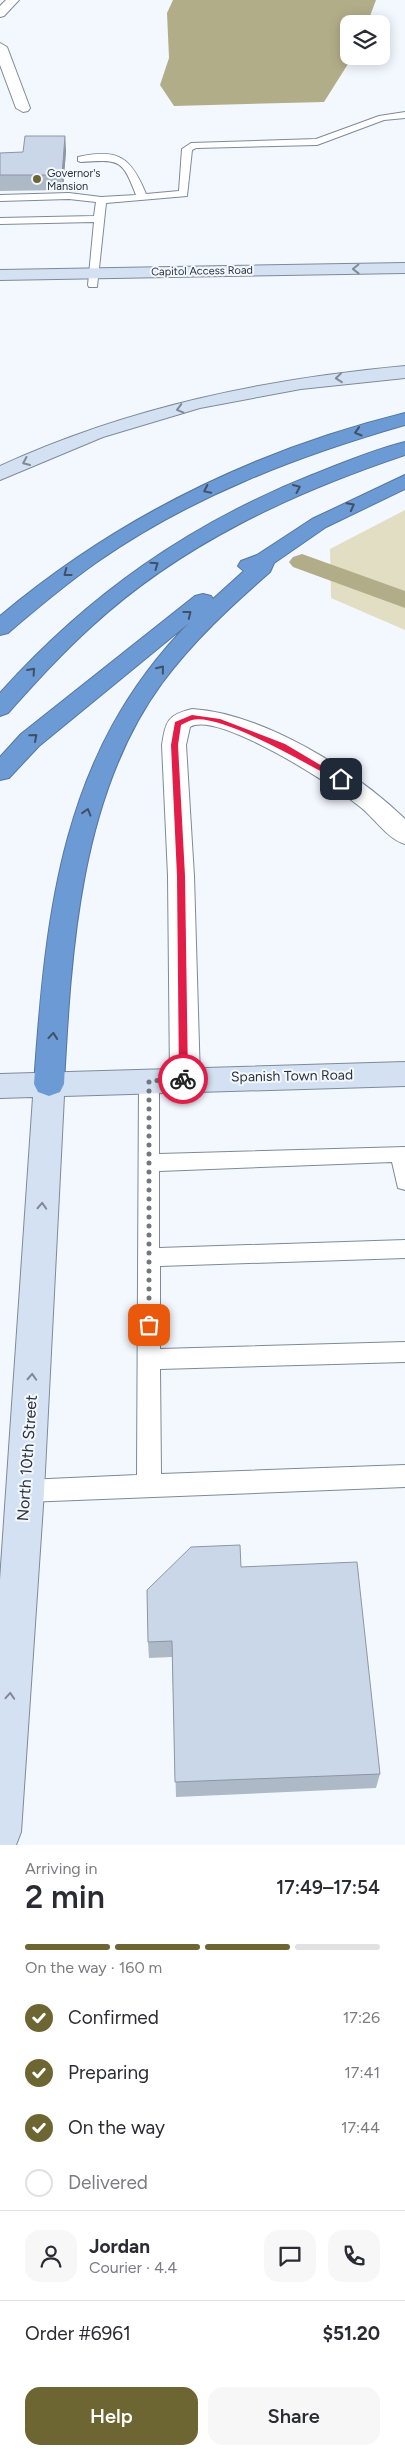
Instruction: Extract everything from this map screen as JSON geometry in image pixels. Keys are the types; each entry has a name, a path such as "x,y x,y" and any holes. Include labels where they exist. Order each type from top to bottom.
{"highway":[{"path":"0,628 24,606 79,563 191,498 228,480 308,448 405,419"},
{"path":"0,708 37,665 87,617 136,578 188,542 237,516 314,480 405,448"},
{"path":"0,772 30,740 100,681 253,563 265,560 319,523 405,481"},
{"path":"49,1084 66,902 76,851 100,775 130,714 151,681 191,634 224,600 262,567 265,560"}],"main road":[{"name":"Capitol Access Road","path":"0,287 94,279 405,268"},
{"name":"Capitol Access Road","path":"0,275 94,279 405,280"},
{"path":"0,474 99,433 209,401 289,385 405,372"},
{"name":"Spanish Town Road","path":"0,1086 185,1079 405,1074"},
{"name":"North 10th Street","path":"0,1832 26,1491 49,1084"}],"street":[{"path":"0,13 14,0"},
{"path":"0,46 23,108"},
{"path":"185,1079 181,876 174,745 178,724 185,719 197,717 218,720 252,733 313,762 364,796 405,835"}],"lane":[{"path":"0,198 69,196 101,200 184,194 187,149 194,145 317,142 342,135 388,115 405,115"},
{"path":"81,158 120,159 131,167 142,197"},
{"path":"94,279 101,200"},
{"path":"0,220 99,219"},
{"path":"149,1081 149,1486"},
{"path":"149,1163 401,1154 405,1182"},
{"path":"149,1257 405,1249"},
{"path":"149,1359 405,1352"},
{"path":"26,1491 405,1476"}],"shaded area":[{"path":"173,0 376,0 370,15 340,15 340,65 347,65 324,102 174,106 160,85 169,58 167,13"},
{"path":"405,510 405,630 331,598 330,549"}],"building":[{"path":"25,136 65,136 62,175 0,175 0,153 23,152"},
{"path":"240,1545 241,1567 357,1562 380,1774 175,1782 172,1641 148,1642 147,1590 191,1547"}],"waterway":[{"path":"302,562 405,600"}],"way so far":[{"path":"149,1325 149,1081 183,1079"}],"place":[{"name":"Governor's Mansion","path":"37,179"}],"route":[{"path":"183,1079 185,1079 181,876 174,745 178,724 192,717 218,720 282,746 341,779"}]}
